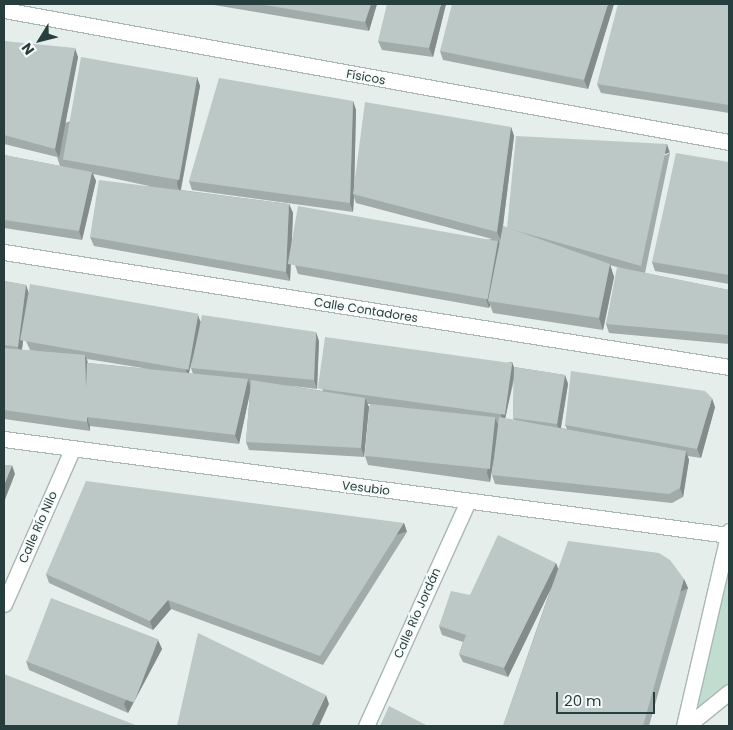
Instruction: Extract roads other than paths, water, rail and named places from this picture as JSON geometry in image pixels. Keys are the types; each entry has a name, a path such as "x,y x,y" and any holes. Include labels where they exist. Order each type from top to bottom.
{"street":[{"name":"Físicos","path":"4,10 729,142"},
{"name":"Calle Contadores","path":"4,252 729,367"},
{"name":"Vesubio","path":"4,440 729,533"},
{"name":"Calle Río Nilo","path":"4,604 72,450"},
{"name":"Calle Río Jordán","path":"366,726 468,501"},
{"path":"685,726 729,533"},
{"path":"685,726 729,692"}]}
